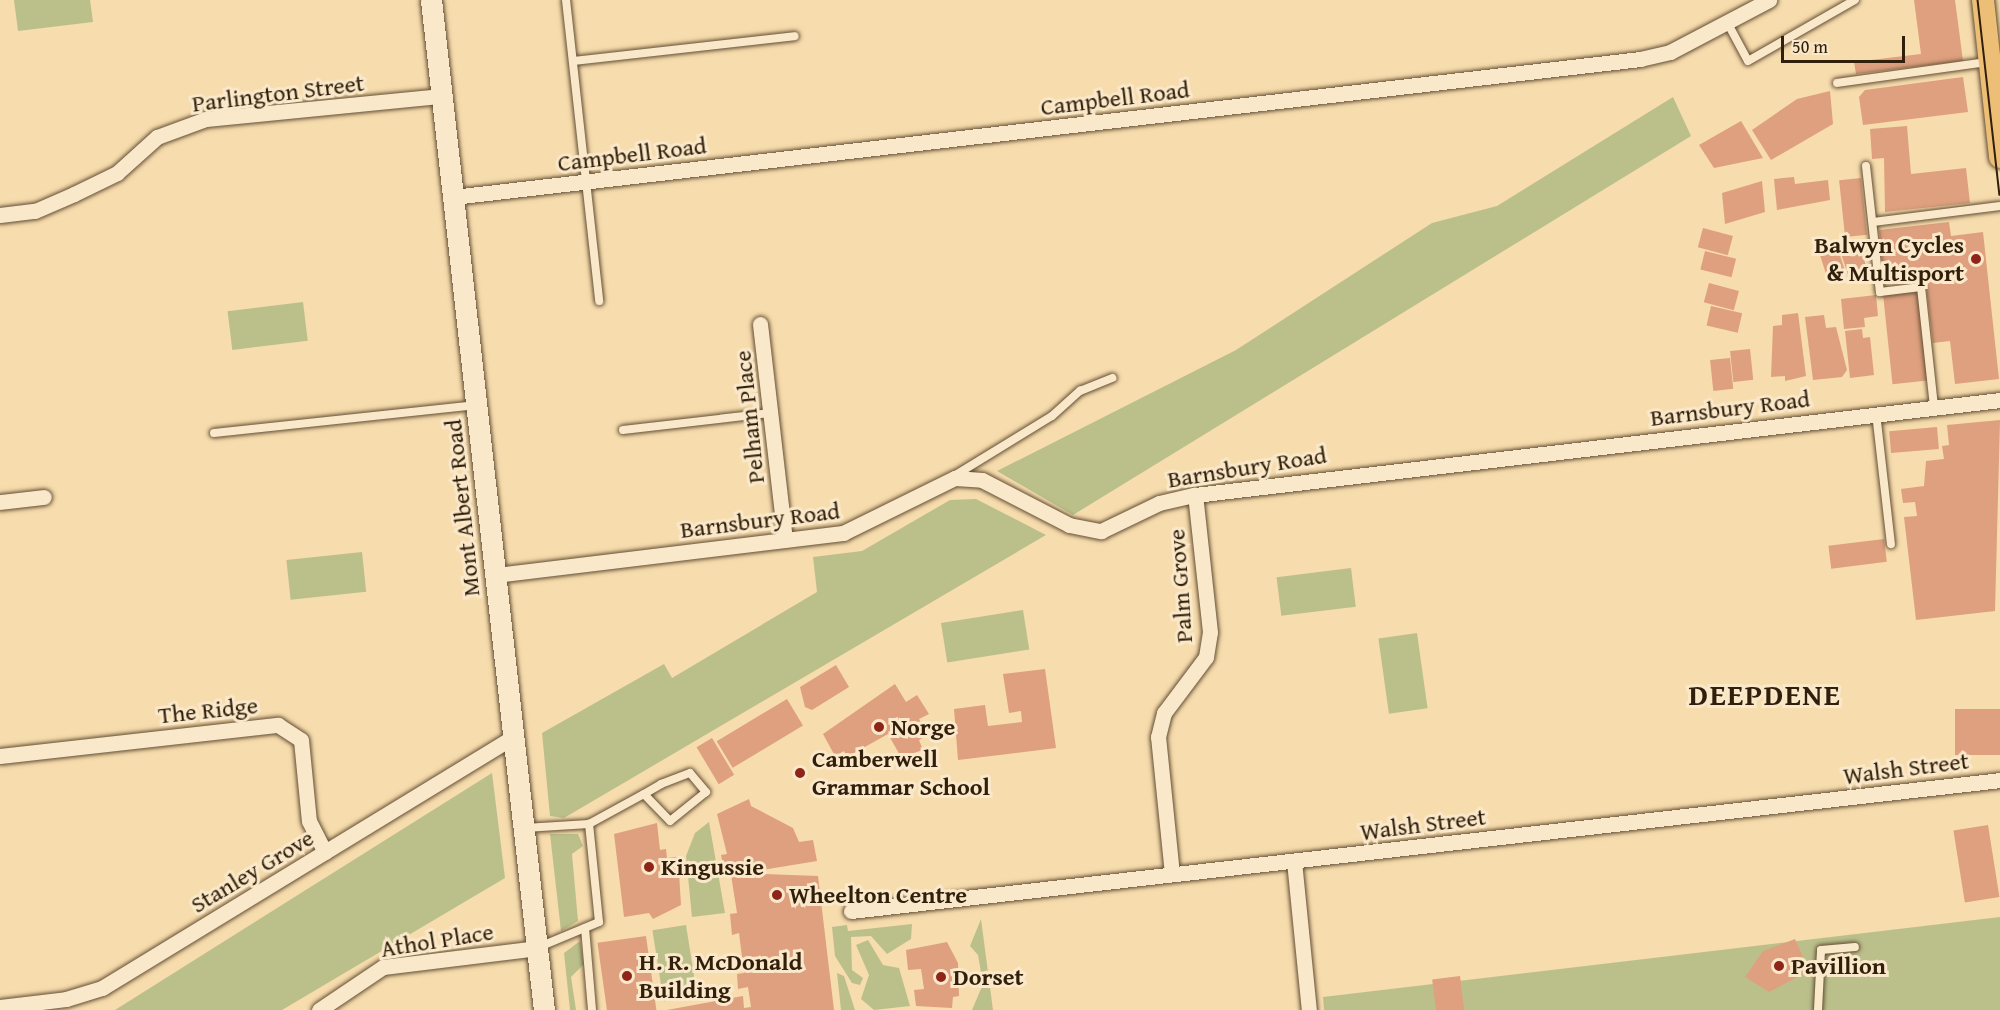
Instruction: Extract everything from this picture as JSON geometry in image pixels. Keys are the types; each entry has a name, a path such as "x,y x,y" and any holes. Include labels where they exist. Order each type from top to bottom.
{"main road":[{"name":"Mont Albert Road","path":"431,0 544,1010"},
{"path":"1983,0 1997,104 2000,157"}],"street":[{"name":"Campbell Road","path":"453,197 1640,59 1670,52 1769,0"},
{"name":"Parlington Street","path":"0,215 35,211 74,194 117,173 157,137 206,120 442,96"},
{"name":"Pelham Place","path":"760,324 785,540"},
{"name":"Barnsbury Road","path":"496,575 852,531 951,479 982,480 1069,525 1108,530 1159,503 1195,495 2000,400"},
{"name":"Palm Grove","path":"1172,874 1158,737 1164,713 1206,657 1210,632 1195,495"},
{"path":"0,502 44,497"},
{"name":"The Ridge","path":"0,756 278,724 301,740 309,821 326,852"},
{"name":"Stanley Grove","path":"0,1007 66,999 102,988 514,737"},
{"name":"Walsh Street","path":"851,911 2000,780"},
{"path":"1294,861 1309,1010"},
{"name":"Athol Place","path":"319,1010 383,968 538,948"}],"lane":[{"path":"566,0 599,301"},
{"path":"1727,22 1748,61 1855,0"},
{"path":"573,61 795,36"},
{"path":"1837,82 1990,62"},
{"path":"1866,166 1880,292 1921,287 1934,407"},
{"path":"1873,222 2000,206"},
{"path":"951,479 1052,416 1080,391 1112,378"},
{"path":"214,433 476,405"},
{"path":"623,430 771,413"},
{"path":"1876,413 1891,544"},
{"path":"524,828 589,824 646,793 690,773 706,792 670,821 646,793"},
{"path":"538,948 599,922 589,824"},
{"path":"585,928 592,1010"},
{"path":"1818,1010 1821,950 1855,947"}],"green space":[{"path":"14,0 90,0 93,22 18,31"},
{"path":"1673,97 1691,136 1073,515 997,471 1236,350 1432,223 1497,206"},
{"path":"303,302 308,341 232,350 228,311"},
{"path":"976,499 1046,535 564,818 550,816 542,733 664,664 672,678 817,592 813,557 862,551 950,500"},
{"path":"362,552 366,592 291,600 286,560"},
{"path":"1351,568 1356,607 1281,616 1277,577"},
{"path":"1023,610 1029,650 947,662 941,623"},
{"path":"1417,633 1428,708 1389,714 1378,638"},
{"path":"492,773 505,878 282,1010 115,1010"},
{"path":"709,822 725,913 692,917 686,856 695,833"},
{"path":"550,834 578,834 583,846 572,854 578,921 561,931"},
{"path":"2000,917 2000,1010 1324,1010 1323,997"},
{"path":"981,919 993,1010 972,1010 983,984 978,955 970,946"},
{"path":"912,924 911,939 887,954 871,936 851,937 852,970 863,978 860,985 852,983 835,956 832,927 847,925 848,931"},
{"path":"686,925 697,996 664,1001 652,930"},
{"path":"868,940 883,965 899,968 910,1006 874,1010 861,999 869,975 856,945"},
{"path":"580,941 584,964 571,977 576,1010 570,1010 564,953"},
{"path":"837,973 844,976 855,1010 841,1010"}],"building":[{"path":"1914,0 1955,0 1963,61 1856,74 1854,62 1921,54"},
{"path":"1963,77 1968,112 1863,125 1859,97 1865,90"},
{"path":"1830,91 1833,124 1771,160 1752,130 1797,99"},
{"path":"1741,121 1763,158 1714,168 1699,145"},
{"path":"1907,126 1911,174 1966,168 1970,203 1885,212 1884,158 1872,159 1870,129"},
{"path":"1794,177 1795,184 1828,180 1830,200 1777,210 1774,179"},
{"path":"1861,178 1867,235 1845,237 1839,180"},
{"path":"1762,181 1765,212 1725,224 1722,193"},
{"path":"1949,222 1951,236 1983,232 1999,379 1955,384 1950,341 1933,343 1925,278 1884,282 1879,230"},
{"path":"1703,228 1733,236 1728,255 1698,247"},
{"path":"1836,243 1846,273 1828,279 1818,249"},
{"path":"1859,244 1869,274 1850,281 1840,250"},
{"path":"1705,251 1736,259 1731,277 1700,269"},
{"path":"1709,283 1739,291 1734,310 1704,302"},
{"path":"1918,292 1927,381 1892,384 1883,296"},
{"path":"1876,295 1878,316 1864,318 1865,327 1844,329 1841,299"},
{"path":"1711,306 1742,313 1738,333 1707,325"},
{"path":"1798,313 1806,376 1785,381 1785,376 1771,377 1773,326 1782,325 1782,315"},
{"path":"1824,315 1826,328 1836,327 1847,370 1842,377 1813,380 1805,317"},
{"path":"1862,329 1863,338 1870,337 1874,375 1850,378 1845,331"},
{"path":"1750,349 1753,380 1733,382 1730,351"},
{"path":"1730,358 1733,389 1713,391 1710,360"},
{"path":"2000,420 1995,611 1916,620 1904,517 1917,516 1915,502 1903,503 1901,489 1924,486 1926,461 1944,459 1942,446 1949,445 1947,425"},
{"path":"1937,427 1939,449 1891,453 1889,431"},
{"path":"1884,539 1887,562 1831,569 1828,546"},
{"path":"836,665 849,687 812,710 805,707 800,687"},
{"path":"1045,669 1056,748 958,760 954,709 985,705 988,726 1022,722 1021,711 1009,713 1003,674"},
{"name":"Norge","path":"895,684 906,702 917,695 929,714 919,719 928,735 919,740 923,750 901,757 888,734 847,757 844,751 835,756 823,734"},
{"path":"787,699 803,726 733,768 717,741"},
{"path":"1955,709 2000,709 2000,755 1955,755"},
{"path":"712,738 734,775 719,784 697,747"},
{"name":"Wheelton Centre","path":"749,799 751,806 793,828 799,842 813,840 817,861 762,870 764,874 818,876 834,1010 667,1010 743,996 744,1008 751,1007 748,987 738,989 737,974 744,973 739,933 732,935 730,914 737,913 731,875 725,875 721,855 727,854 717,814"},
{"name":"Kingussie","path":"657,823 660,850 666,849 667,858 678,857 681,905 653,919 649,913 624,917 614,834"},
{"path":"1988,825 1999,897 1965,903 1953,830"},
{"name":"H. R. McDonald Building","path":"646,936 656,1010 607,1010 597,943"},
{"name":"Pavillion","path":"1795,939 1809,971 1769,992 1745,977 1763,951"},
{"name":"Dorset","path":"947,942 958,963 959,996 953,997 952,1008 916,1006 914,990 924,989 921,969 908,970 906,950"},
{"path":"1460,976 1464,1010 1436,1010 1432,979"}],"tram line":[{"path":"1978,0 2000,195"}],"place":[{"name":"Balwyn Cycles & Multisport","path":"1976,259"},
{"name":"Norge","path":"879,727"},
{"name":"Camberwell Grammar School","path":"800,773"},
{"name":"Kingussie","path":"649,867"},
{"name":"Wheelton Centre","path":"777,895"},
{"name":"Pavillion","path":"1779,966"},
{"name":"H. R. McDonald Building","path":"627,976"},
{"name":"Dorset","path":"941,977"}],"district":[{"name":"DEEPDENE","path":"1765,694"}]}
